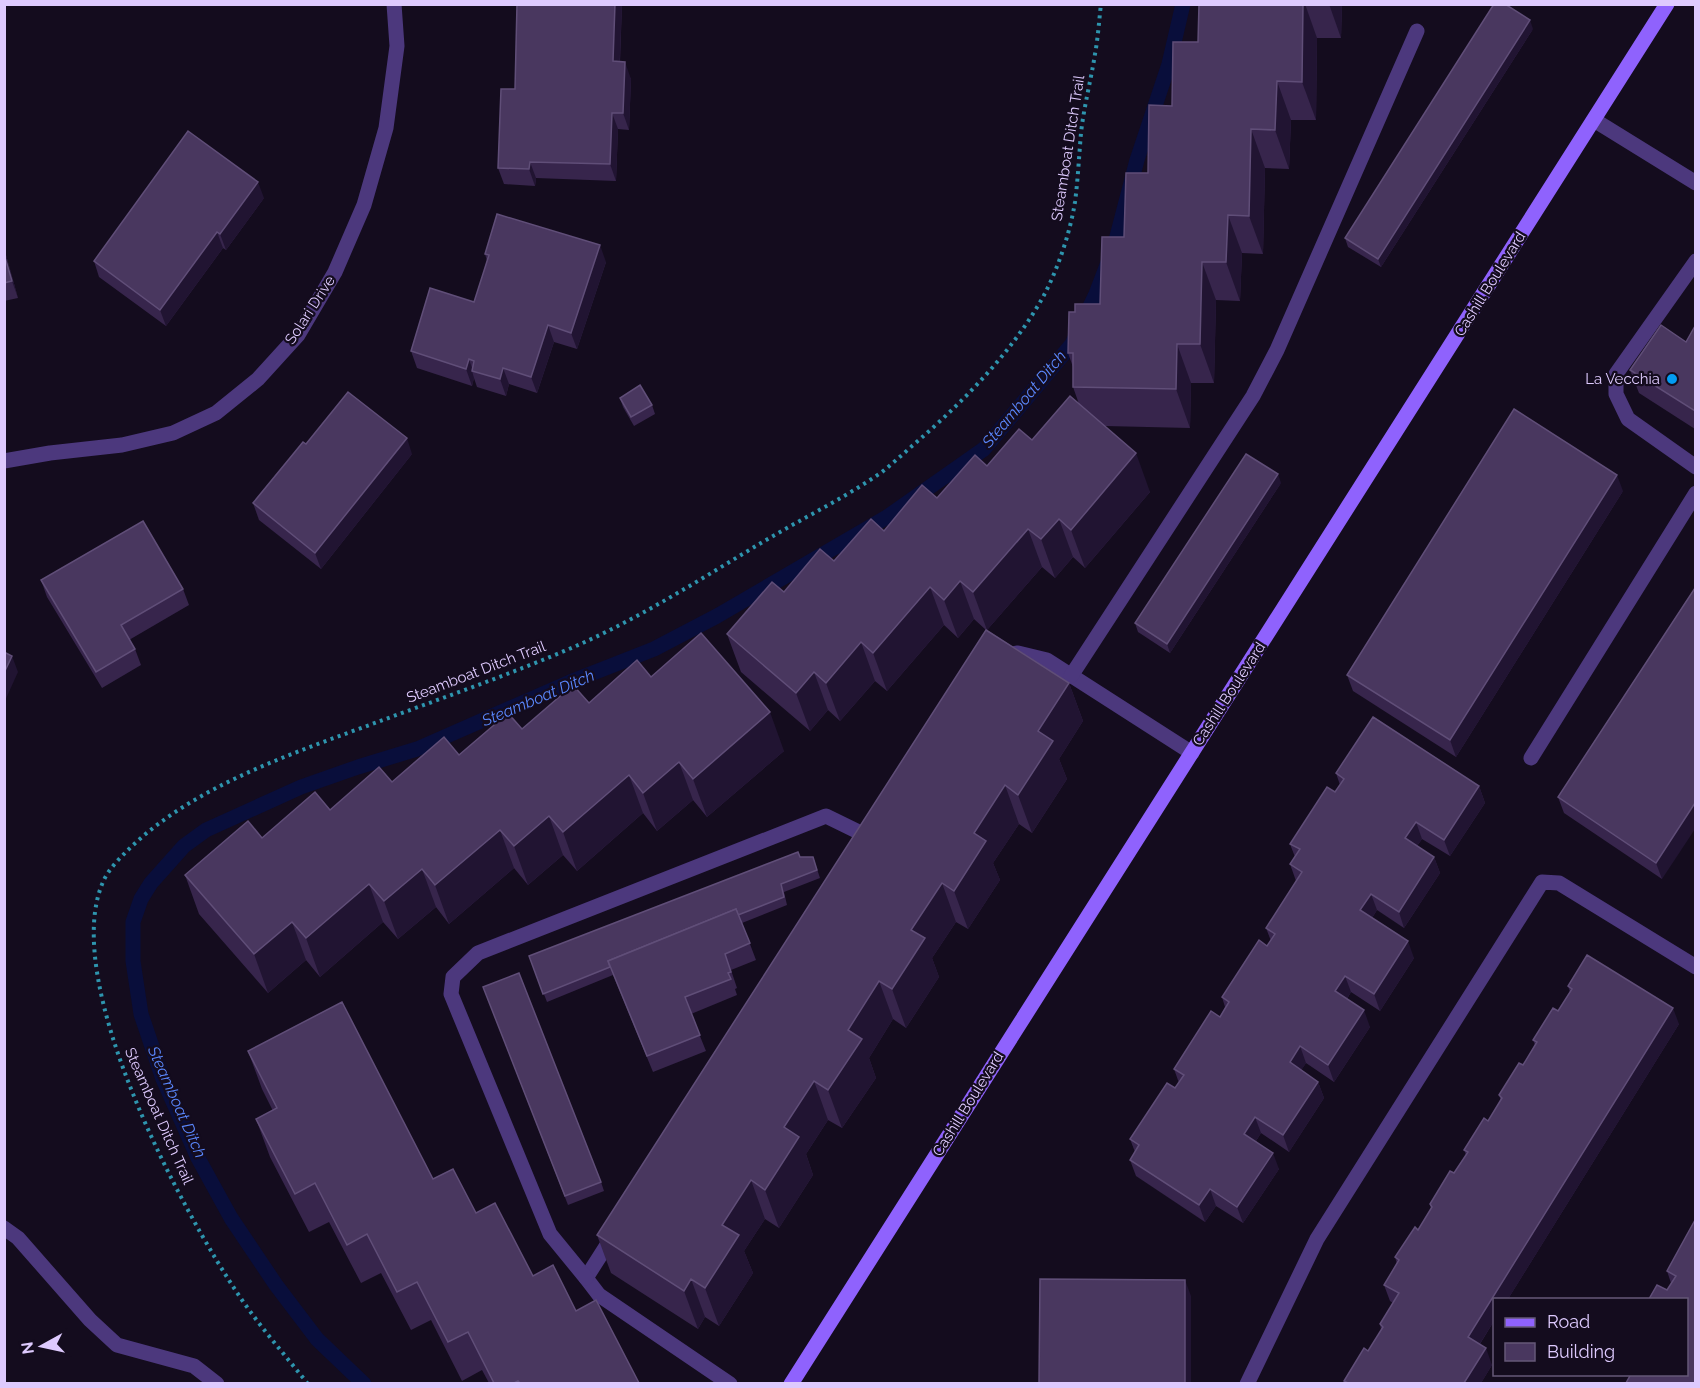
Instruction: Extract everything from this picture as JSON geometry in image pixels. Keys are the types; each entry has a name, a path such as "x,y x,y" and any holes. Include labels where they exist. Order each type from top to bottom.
{"street":[{"name":"Solari Drive","path":"4,461 122,445 173,433 216,413 258,379 298,334 335,272 367,194 386,128 397,46 394,4"},
{"name":"Cashill Boulevard","path":"791,1383 1667,4"},
{"path":"1071,675 1254,396 1277,350 1417,31"},
{"path":"1594,120 1695,183"},
{"path":"1695,261 1616,374 1616,394 1628,419 1695,467"},
{"path":"1531,758 1695,493"},
{"path":"994,658 1018,653 1047,660 1192,753"},
{"path":"730,1383 598,1295 550,1234 451,994 453,977 477,953 826,816 871,838"},
{"path":"1247,1383 1317,1239 1542,882 1559,883 1695,967"},
{"path":"586,1278 625,1218"},
{"path":"4,1228 18,1238 90,1320 117,1345 194,1366 217,1383"}],"path":[{"name":"Steamboat Ditch Trail","path":"308,1383 242,1299 212,1252 150,1133 122,1067 105,1011 94,955 93,920 103,883 115,863 141,837 169,815 217,788 315,745 571,648 629,620 683,591 875,476 928,432 968,393 1012,343 1044,295 1061,253 1074,206 1082,128 1101,4"}],"building":[{"path":"517,4 615,4 613,61 625,62 623,113 612,113 610,164 530,162 529,169 498,168 501,89 515,89"},
{"path":"1199,4 1303,4 1302,82 1277,81 1275,130 1251,129 1249,216 1228,215 1226,262 1202,262 1200,344 1177,344 1176,389 1073,387 1073,353 1068,353 1069,312 1075,312 1075,304 1100,304 1102,237 1124,237 1126,173 1148,173 1149,105 1172,106 1173,42 1198,42"},
{"path":"1494,4 1505,4 1530,20 1378,259 1345,238"},
{"path":"188,131 258,182 220,234 217,232 160,310 94,261"},
{"path":"497,214 600,245 571,333 548,325 531,377 503,368 500,379 472,371 474,361 469,359 466,369 411,351 430,288 474,302 489,255 485,254"},
{"path":"4,254 12,281 4,283"},
{"path":"1661,325 1686,342 1695,326 1695,411 1630,370"},
{"path":"640,385 652,405 631,417 620,398"},
{"path":"348,392 407,438 315,553 253,503 303,442 306,444"},
{"path":"1070,396 1136,453 1071,530 1059,519 1041,539 1028,529 973,592 960,581 944,600 930,587 873,653 861,642 826,683 814,672 796,693 727,634 772,582 784,592 820,549 834,561 871,519 884,531 922,485 937,498 975,455 987,466 1019,429 1032,440"},
{"path":"1514,409 1617,475 1450,740 1347,675"},
{"path":"1246,454 1278,474 1167,644 1135,623"},
{"path":"143,521 183,589 121,625 135,649 96,672 41,580"},
{"path":"1695,588 1695,803 1656,863 1558,797"},
{"path":"986,630 1069,683 1038,731 1053,741 1018,795 1005,785 974,833 986,841 954,891 942,883 911,930 925,938 892,989 879,981 848,1030 862,1039 828,1090 814,1081 784,1127 799,1137 765,1190 751,1180 722,1225 739,1235 705,1288 691,1279 684,1291 597,1235"},
{"path":"701,633 770,712 693,779 679,762 643,793 629,775 563,832 549,816 514,846 500,830 435,885 422,869 384,901 369,884 306,938 292,922 254,954 185,875 248,821 262,838 315,792 330,810 379,767 392,782 444,737 459,755 508,713 522,729 573,685 589,703 637,660 651,677"},
{"path":"4,652 12,656 4,673"},
{"path":"1373,717 1479,786 1444,840 1416,822 1405,838 1434,857 1399,912 1371,894 1360,910 1408,941 1374,994 1345,976 1335,991 1364,1010 1328,1065 1300,1046 1290,1062 1318,1082 1283,1135 1255,1117 1244,1134 1273,1153 1237,1207 1210,1189 1199,1205 1130,1160 1139,1145 1130,1139 1167,1083 1175,1088 1184,1075 1174,1069 1211,1011 1220,1017 1229,1002 1222,997 1259,940 1267,946 1275,934 1266,928 1302,872 1290,864 1300,849 1290,844 1327,787 1335,792 1344,779 1336,773"},
{"path":"798,852 800,857 813,857 817,870 781,884 784,897 738,915 736,909 608,961 610,967 543,994 529,956"},
{"path":"736,909 750,943 725,954 731,979 685,997 700,1035 647,1056 608,961"},
{"path":"1587,955 1673,1008 1468,1337 1486,1348 1464,1383 1348,1383 1344,1381 1364,1348 1368,1351 1383,1327 1380,1324 1399,1293 1384,1285 1399,1260 1395,1257 1415,1227 1418,1230 1432,1207 1430,1204 1450,1171 1454,1173 1468,1152 1464,1150 1484,1118 1488,1121 1502,1098 1499,1095 1519,1063 1523,1065 1537,1042 1533,1040 1553,1008 1558,1011 1572,989 1568,986"},
{"path":"519,973 601,1182 565,1196 483,987"},
{"path":"342,1002 433,1179 453,1169 476,1213 495,1203 533,1276 553,1265 576,1311 596,1300 639,1383 520,1383 518,1381 494,1383 468,1332 448,1342 417,1282 397,1292 367,1234 347,1245 315,1183 295,1194 256,1119 277,1108 248,1051"},
{"path":"1695,1220 1695,1383 1626,1383 1630,1376 1688,1376 1688,1298 1650,1298 1657,1285 1667,1290 1676,1276 1667,1271"},
{"path":"1040,1279 1185,1280 1185,1383 1039,1383"}],"waterway":[{"name":"Steamboat Ditch","path":"364,1384 317,1339 276,1285 231,1218 198,1158 163,1079 141,1014 133,961 133,922 141,899 151,883 184,846 206,830 301,787 417,749 570,682 654,649 717,616 887,517 984,449 1072,344 1096,294 1115,244 1137,160 1169,64 1183,4"}],"place":[{"name":"La Vecchia","path":"1672,379"}]}
